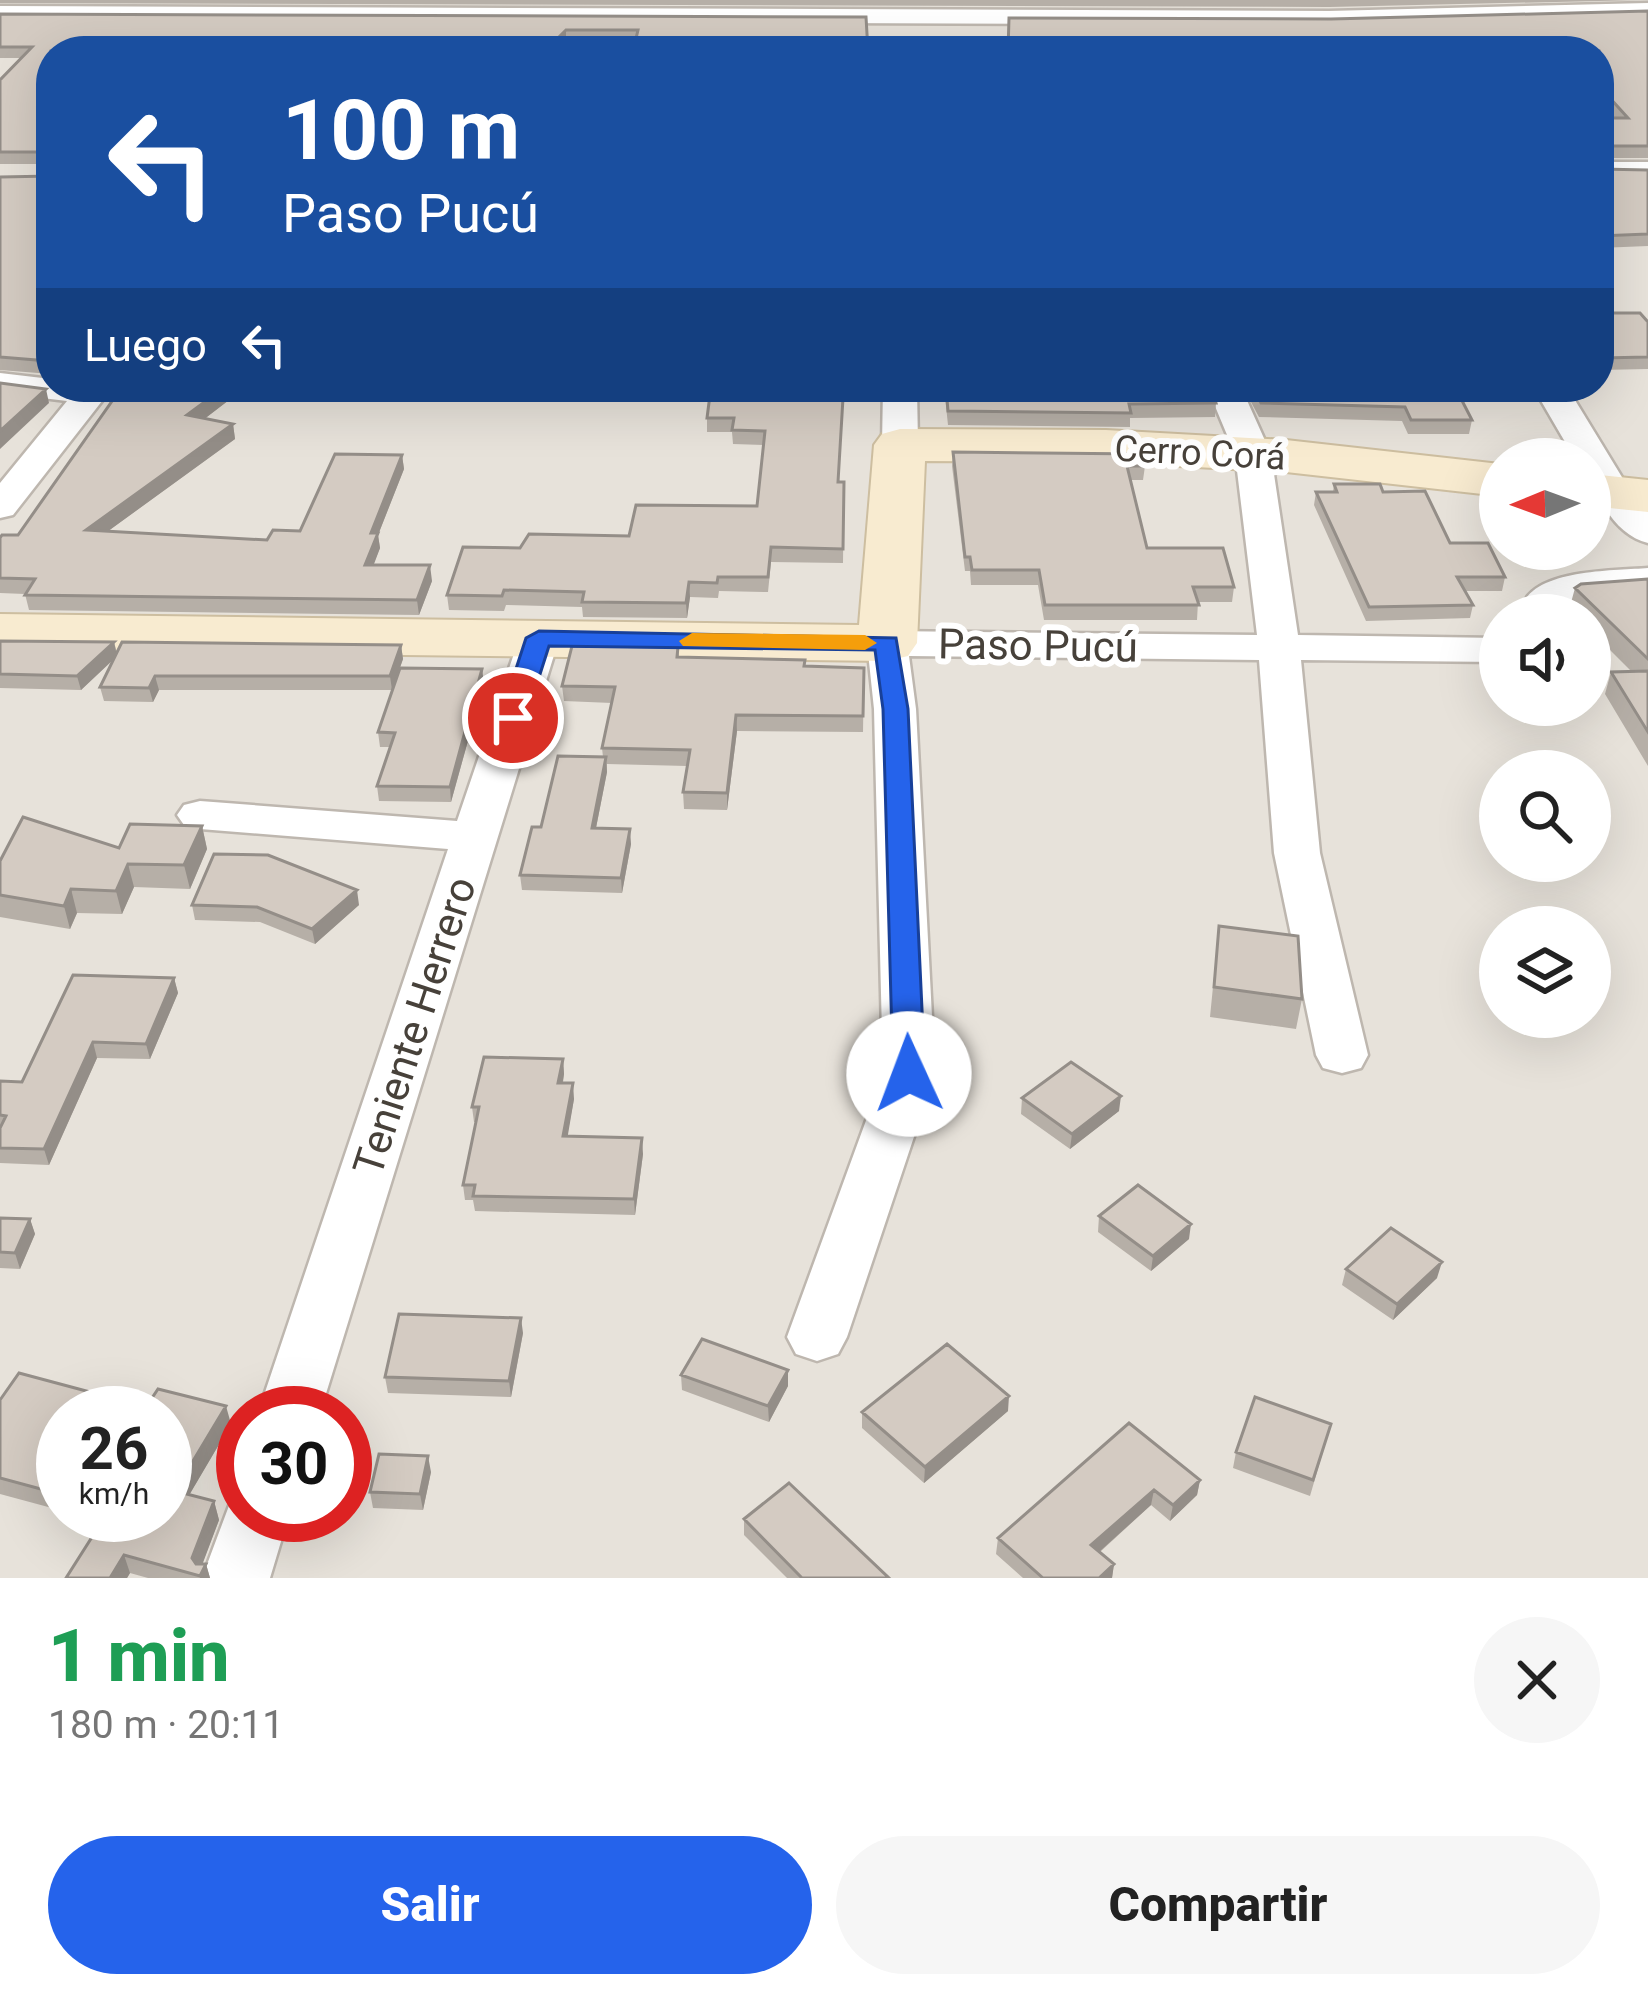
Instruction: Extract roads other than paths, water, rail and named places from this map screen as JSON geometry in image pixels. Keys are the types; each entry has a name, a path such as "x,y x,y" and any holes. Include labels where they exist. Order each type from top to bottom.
{"main road":[{"name":"Cerro Corá","path":"900,445 1106,446 1253,454 1479,478"},
{"path":"887,643 900,445"},
{"name":"Paso Pucú","path":"0,632 887,643"}],"street":[{"path":"0,14 374,16 758,8 802,25 1648,10"},
{"path":"1329,18 1339,36"},
{"path":"1614,170 1648,170"},
{"path":"0,383 36,386"},
{"path":"0,506 84,402"},
{"path":"900,402 900,445"},
{"path":"1230,402 1253,454 1279,648 1297,854 1342,1054"},
{"path":"1559,402 1617,493 1648,532"},
{"path":"1558,594 1570,586 1648,580"},
{"name":"Teniente Herrero","path":"298,1386 539,638"},
{"path":"817,1336 909,1074 896,709 887,643"},
{"name":"Paso Pucú","path":"887,643 1479,650"},
{"path":"200,815 475,837"},
{"path":"236,1578 247,1542"}]}
